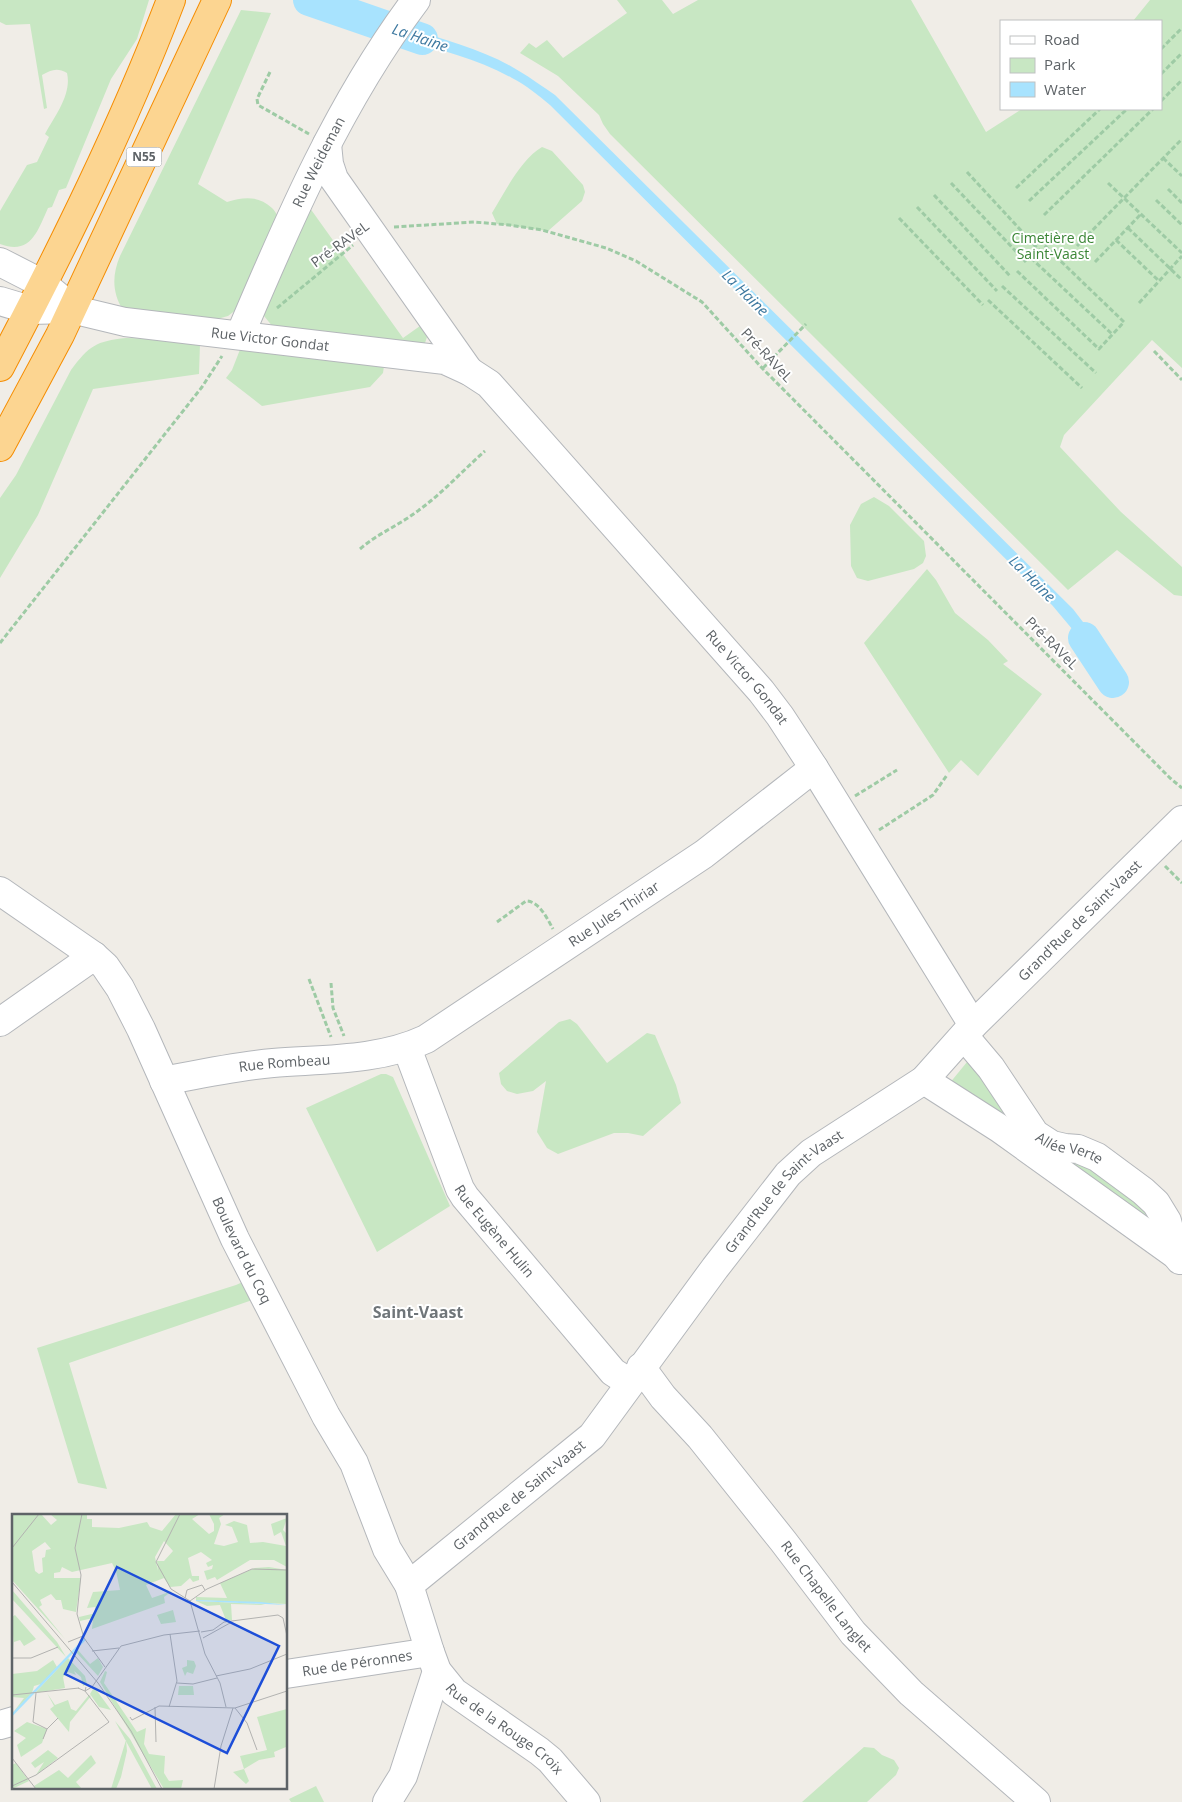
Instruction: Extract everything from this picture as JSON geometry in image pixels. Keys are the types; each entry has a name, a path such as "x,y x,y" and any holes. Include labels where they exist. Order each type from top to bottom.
{"highway":[{"name":"N55","path":"0,367 43,284 125,115 171,0"},
{"name":"N55","path":"0,447 60,335 97,259 216,2"}],"street":[{"name":"Rue Weideman","path":"240,334 284,230 326,144 388,40 410,9"},
{"name":"Rue Victor Gondat","path":"326,144 329,164 334,179 469,371"},
{"path":"0,262 43,284 71,309"},
{"path":"0,301 30,310 71,309"},
{"name":"Rue Victor Gondat","path":"71,309 125,322 240,334 445,360 469,371 489,384 755,684 780,716 860,842 968,1031"},
{"name":"Rue Jules Thiriar","path":"407,1048 436,1033 704,854 814,768"},
{"name":"Grand'Rue de Saint-Vaast","path":"409,1585 586,1442 598,1429 715,1268 788,1174 812,1154 924,1080 968,1031 1182,820"},
{"name":"Boulevard du Coq","path":"0,891 94,956 120,988 141,1029 235,1240 326,1416 354,1463 387,1549 409,1585 433,1661"},
{"path":"0,1022 94,956"},
{"name":"Allée Verte","path":"968,1031 1034,1134 1052,1145 1078,1149 1092,1154 1150,1197 1167,1221 1179,1259"},
{"name":"Rue Rombeau","path":"164,1080 272,1063 346,1058 407,1048"},
{"name":"Rue Eugène Hulin","path":"407,1048 460,1189 465,1197 613,1372 636,1375"},
{"name":"Allée Verte","path":"924,1080 999,1128 1179,1259"},
{"name":"Rue Chapelle Langlet","path":"636,1375 663,1397 700,1437 784,1541 853,1633 911,1693 1036,1802"},
{"path":"386,1802 403,1776 433,1661"},
{"name":"Rue de Péronnes","path":"288,1674 433,1661"},
{"name":"Rue de la Rouge Croix","path":"433,1661 454,1692 550,1760 586,1802"}],"path":[{"path":"1162,48 1182,28"},
{"path":"1162,73 1182,52"},
{"path":"270,72 257,100 258,105 326,144"},
{"path":"1162,100 1182,80"},
{"path":"1016,188 1099,110"},
{"path":"1029,201 1126,110"},
{"path":"1044,215 1152,110"},
{"path":"1077,246 1181,142"},
{"path":"1163,158 1182,176"},
{"path":"967,172 1039,250"},
{"path":"951,183 1026,262"},
{"path":"1108,183 1182,254 1139,303"},
{"path":"1168,189 1182,203"},
{"path":"934,195 1011,277"},
{"path":"1156,200 1182,225"},
{"path":"917,206 997,291"},
{"path":"1094,262 1141,214"},
{"path":"900,218 983,305"},
{"name":"Pré-RAVeL","path":"271,313 342,253 371,232 391,227 474,222 542,230 606,248 636,261 702,302 762,368 1182,788"},
{"path":"1128,228 1182,280"},
{"path":"1116,240 1159,281"},
{"path":"1018,271 1099,349 1124,322 1044,245"},
{"path":"1030,258 1112,334"},
{"path":"1002,286 1096,373"},
{"path":"988,300 1082,388"},
{"path":"762,368 806,324"},
{"path":"0,643 202,387 221,357 240,334"},
{"path":"1154,351 1182,380"},
{"path":"360,549 374,537 412,516 485,451"},
{"path":"838,806 897,770"},
{"path":"860,842 933,795 947,775"},
{"path":"497,922 526,901 531,901 547,918 564,946"},
{"path":"309,979 346,1058"},
{"path":"331,984 333,1008 346,1058"}],"green space":[{"path":"0,0 149,0 137,39 111,79 66,188 59,190 52,207 48,208 41,225 32,239 19,247 0,244 0,211 27,165 37,162 49,137 45,134 65,97 68,81 67,73 60,70 42,75 47,108 44,109 30,24 6,25 0,22"},
{"name":"Cimetière de Saint-Vaast","path":"617,0 662,0 673,14 698,0 911,0 986,132 1020,110 1162,110 1162,20 1134,20 1150,0 1182,0 1182,368 1152,340 1064,435 1060,447 1121,512 1182,567 1182,596 1174,595 1117,550 1068,590 610,134 599,115 558,76 520,53 529,43 536,48 547,40 563,58 627,13"},
{"path":"241,10 271,13 198,184 227,202 250,198 267,204 274,210 284,230 241,306 228,316 210,321 123,310 119,304 114,284 120,256"},
{"path":"542,147 552,151 583,185 585,192 582,201 548,231 497,224 492,213 520,168 534,152"},
{"path":"307,204 403,338 420,326 427,337 424,346 273,327 264,316 262,306"},
{"path":"126,338 164,339 200,344 199,374 93,389 38,515 0,578 0,498 16,475 77,362 88,350 100,343"},
{"path":"241,347 384,366 383,373 370,387 262,406 226,378 232,370"},
{"path":"874,497 889,506 924,541 926,556 923,563 914,569 868,581 857,578 851,566 850,525 861,504"},
{"path":"927,569 936,580 955,613 988,640 1008,661 1003,664 1042,694 978,776 961,760 949,773 864,643"},
{"path":"570,1019 577,1024 607,1063 647,1033 655,1035 676,1085 681,1103 643,1136 614,1133 558,1154 547,1148 537,1132 546,1081 533,1091 517,1094 507,1091 501,1084 499,1073 559,1022"},
{"path":"974,1061 1013,1123 949,1084 967,1062"},
{"path":"381,1074 393,1077 450,1206 377,1252 306,1108"},
{"path":"1086,1158 1150,1215 1148,1219 1067,1165 1071,1159"},
{"path":"254,1277 264,1296 69,1363 107,1489 78,1483 37,1348 236,1285"},
{"path":"864,1747 874,1748 882,1755 894,1760 899,1768 896,1775 867,1802 802,1802"},
{"path":"316,1786 324,1802 291,1802 289,1799"}],"water":[{"path":"410,28 493,57 524,74 555,95 1073,609 1113,670 1104,676 1078,636 1052,605 550,105 522,84 486,65 404,39"}],"waterway":[{"name":"La Haine","path":"309,0 422,39"},
{"name":"La Haine","path":"1084,638 1113,682"}],"district":[{"name":"Saint-Vaast","path":"418,1312"}]}
